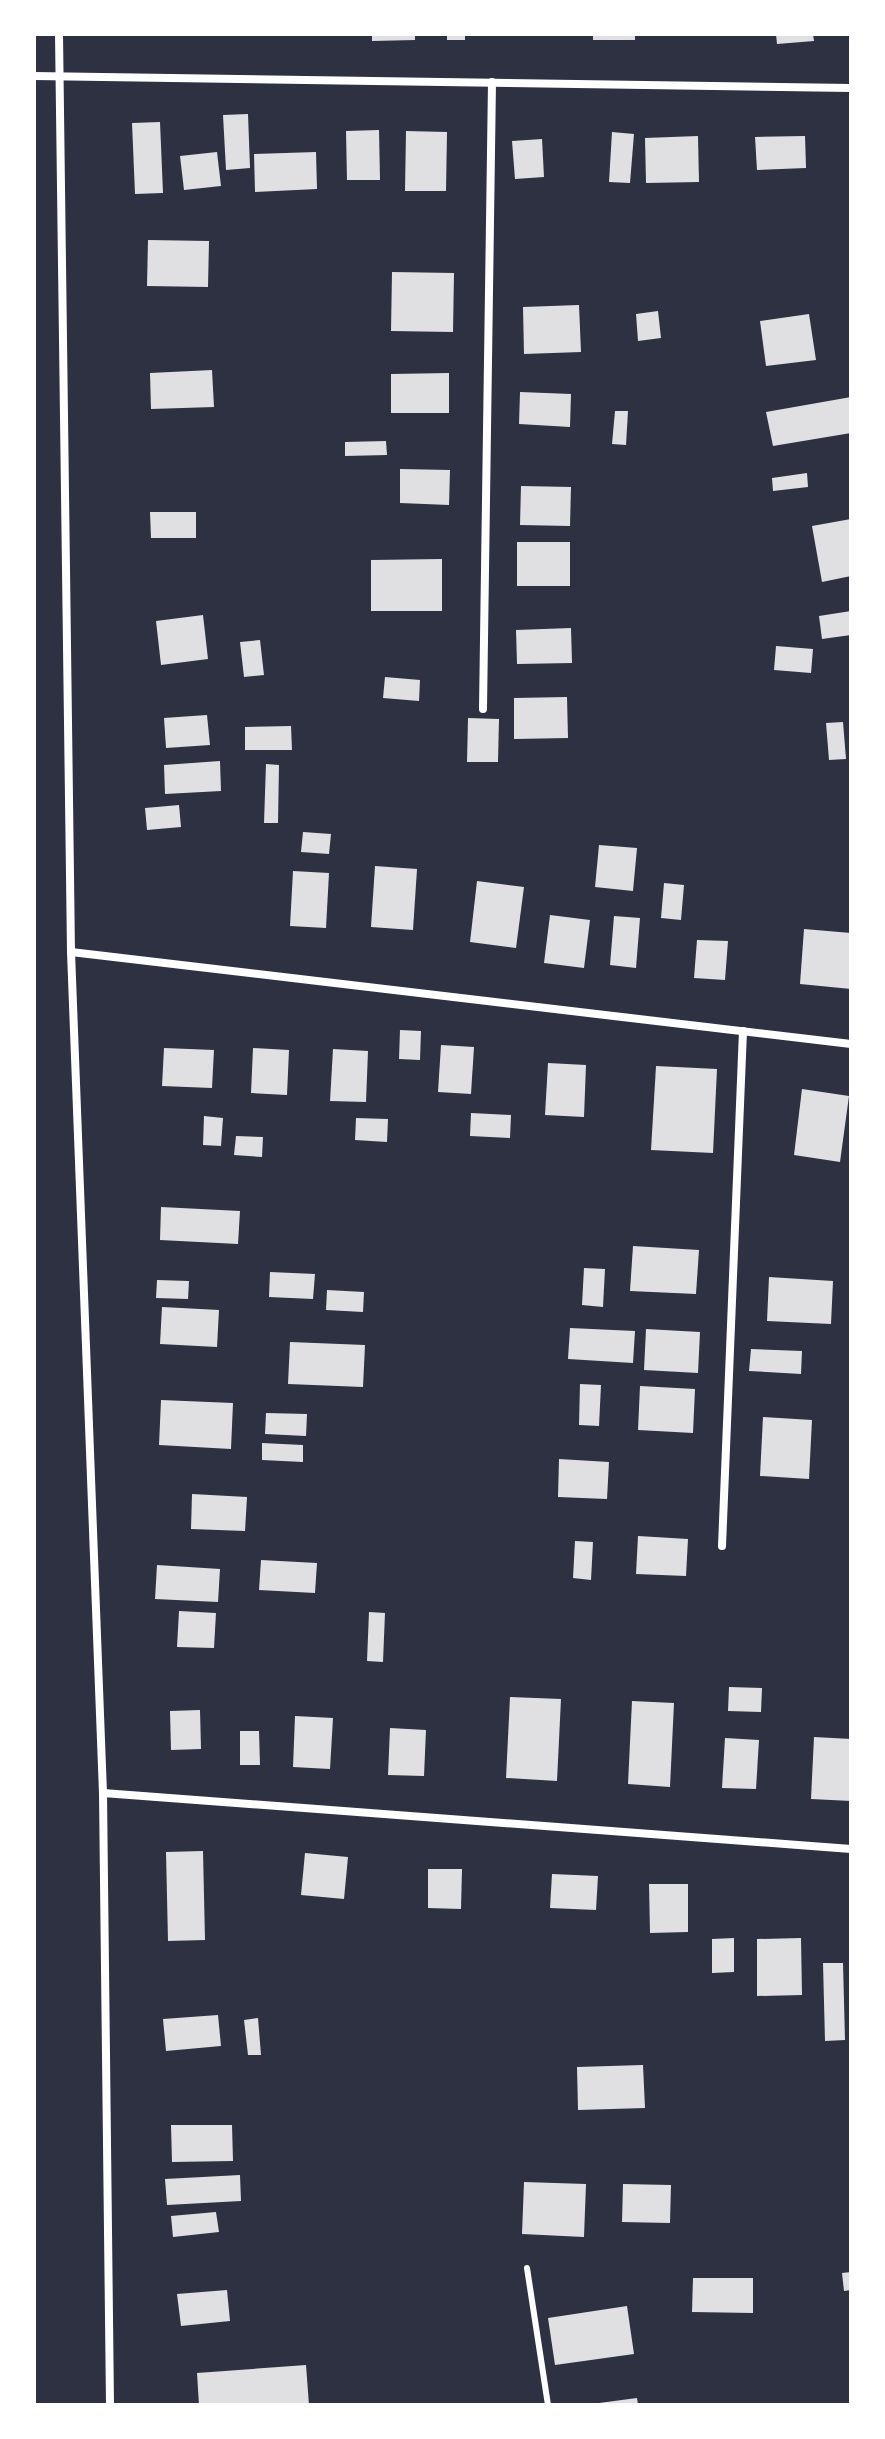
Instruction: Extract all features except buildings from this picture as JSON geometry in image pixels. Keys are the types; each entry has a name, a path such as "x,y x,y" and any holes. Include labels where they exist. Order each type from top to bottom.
{"street":[{"path":"59,34 71,952 103,1793 110,2405"},
{"path":"34,76 851,88"},
{"path":"483,709 492,82"},
{"path":"71,952 851,1044"},
{"path":"722,1546 743,1031"},
{"path":"103,1793 851,1849"}],"lane":[{"path":"527,2268 548,2405"}]}
